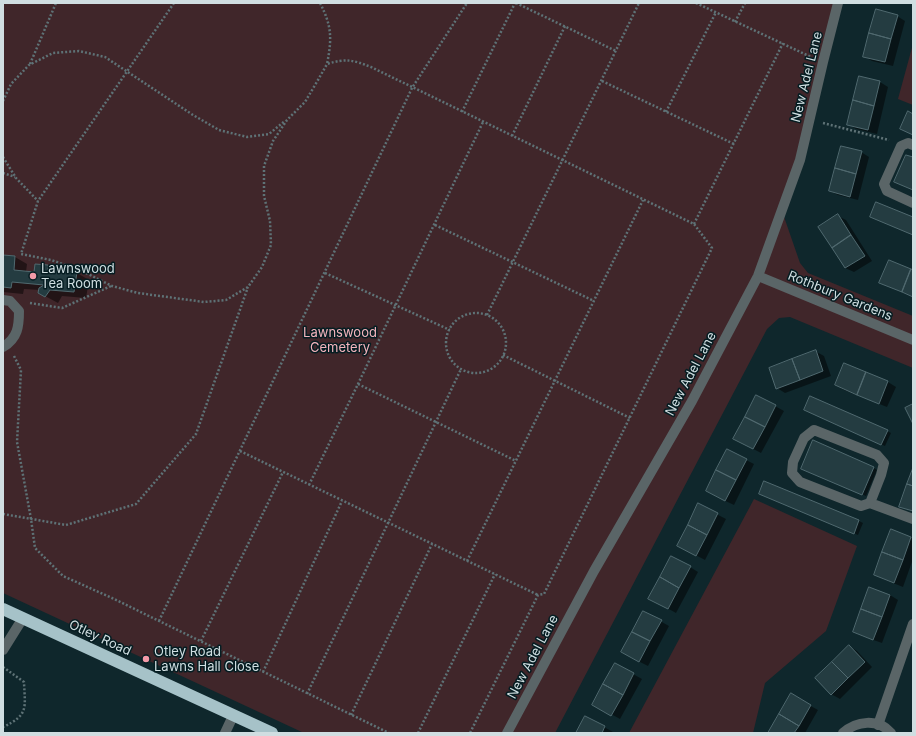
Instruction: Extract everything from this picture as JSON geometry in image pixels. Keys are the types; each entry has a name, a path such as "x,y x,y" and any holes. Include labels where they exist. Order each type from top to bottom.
{"highway":[{"name":"Otley Road","path":"3,608 272,733"}],"street":[{"name":"New Adel Lane","path":"507,733 594,571 692,401 758,276 800,160 838,3"},
{"path":"913,145 908,143 901,146 884,184 887,191 913,203"},
{"name":"Rothbury Gardens","path":"758,276 913,340"},
{"path":"3,300 10,301 19,311 19,329 6,345"},
{"path":"870,503 884,463 877,455 814,430 804,438 793,462 792,473 800,482 861,506 870,503 913,520"},
{"path":"3,650 23,618"},
{"path":"878,724 913,624"},
{"path":"225,733 233,716"},
{"path":"843,733 857,724 868,723 878,724 891,733"}],"path":[{"path":"3,101 11,84 29,65 56,3"},
{"path":"174,3 38,201 21,254 50,260 80,270 112,286 138,293 204,302 226,300 248,287"},
{"path":"29,65 53,54 79,51 105,57 193,115 219,130 247,137 269,134 287,120 304,102 327,64 331,45 328,18 320,3"},
{"path":"159,621 412,88 467,3"},
{"path":"462,112 515,3 616,51"},
{"path":"487,315 639,3"},
{"path":"696,3 823,62"},
{"path":"736,22 745,3"},
{"path":"666,112 716,12"},
{"path":"512,136 565,26"},
{"path":"694,224 783,43"},
{"path":"240,451 538,595 544,594 712,248 694,224 356,60 339,60 327,64"},
{"path":"602,81 734,144"},
{"path":"3,514 66,525 136,504 196,434 248,287 262,267 271,245 270,221 264,196 264,166 273,141 287,120"},
{"path":"810,120 885,138 901,146"},
{"path":"309,485 435,225 483,122"},
{"path":"3,156 16,178 38,201"},
{"path":"3,173 16,178"},
{"path":"467,561 643,200"},
{"path":"435,225 594,301"},
{"path":"325,272 450,330"},
{"path":"19,311 31,302 62,308 112,286"},
{"path":"478,313 487,315 496,320 503,332 506,346 503,355 497,364 490,369 480,372 471,372 461,369 448,354 446,344 447,334 459,318 468,314 478,313"},
{"path":"6,345 21,370 17,442 35,548 63,576 201,641 389,733"},
{"path":"503,355 630,418"},
{"path":"307,694 461,369"},
{"path":"358,384 516,461"},
{"path":"201,641 283,472"},
{"path":"263,672 342,501"},
{"path":"351,715 432,544"},
{"path":"418,733 495,574"},
{"path":"470,733 538,595"},
{"path":"3,668 24,682 25,701 24,712 16,721 3,727"}],"green space":[{"name":"Lawnswood Cemetery","path":"3,3 837,3 782,211 800,263 808,273 913,316 913,368 790,317 779,318 767,329 555,733 304,733 3,593"},
{"path":"913,44 913,105 898,99"},
{"path":"754,499 857,546 826,631 765,683 753,733 629,733"}],"building":[{"path":"876,9 898,15 891,39 869,33"},
{"path":"869,33 891,39 885,62 863,57"},
{"path":"859,76 880,81 874,106 853,100"},
{"path":"853,100 874,106 868,130 847,125"},
{"path":"908,111 913,114 913,135 900,129"},
{"path":"841,146 862,151 856,174 835,168"},
{"path":"906,155 913,157 913,190 894,182"},
{"path":"835,168 856,174 850,197 829,191"},
{"path":"876,202 913,217 913,235 870,217"},
{"path":"838,214 851,235 832,248 818,227"},
{"path":"851,235 865,256 845,268 832,248"},
{"path":"3,255 15,256 14,270 34,272 35,264 48,265 48,270 77,272 74,292 50,290 45,297 38,293 39,288 44,285 12,282 11,288 3,287"},
{"path":"889,260 911,269 902,292 879,283"},
{"path":"911,269 913,270 913,297 902,292"},
{"path":"816,350 823,371 800,380 792,359"},
{"path":"792,359 800,380 776,389 769,368"},
{"path":"844,363 866,372 857,395 835,385"},
{"path":"866,372 888,381 879,404 857,395"},
{"path":"756,395 776,405 765,427 745,417"},
{"path":"810,396 888,430 881,445 804,410"},
{"path":"913,404 913,424 905,408"},
{"path":"745,417 765,427 753,449 733,439"},
{"path":"813,440 874,467 862,495 801,469"},
{"path":"727,449 747,459 736,480 716,470"},
{"path":"913,468 913,486 907,484"},
{"path":"716,470 736,480 725,501 706,491"},
{"path":"764,481 859,520 854,534 759,494"},
{"path":"907,484 913,486 913,511 899,507"},
{"path":"698,503 718,513 707,535 688,525"},
{"path":"688,525 707,535 696,556 677,546"},
{"path":"891,529 911,537 903,560 882,552"},
{"path":"882,552 903,560 894,583 874,575"},
{"path":"671,556 691,566 679,588 660,577"},
{"path":"660,577 679,588 668,609 648,599"},
{"path":"869,587 890,595 882,617 861,609"},
{"path":"861,609 882,617 873,640 853,632"},
{"path":"643,611 662,620 650,641 632,632"},
{"path":"632,632 650,641 639,662 621,652"},
{"path":"849,645 865,662 848,678 832,662"},
{"path":"832,662 848,678 831,695 815,678"},
{"path":"615,663 634,673 623,695 603,684"},
{"path":"603,684 623,695 611,716 592,705"},
{"path":"791,693 811,705 799,726 779,714"},
{"path":"779,714 799,726 794,733 768,733"},
{"path":"585,716 605,726 602,733 576,733"}],"place":[{"name":"Lawnswood Tea Room","path":"33,276"},
{"name":"Otley Road Lawns Hall Close","path":"146,659"}]}
